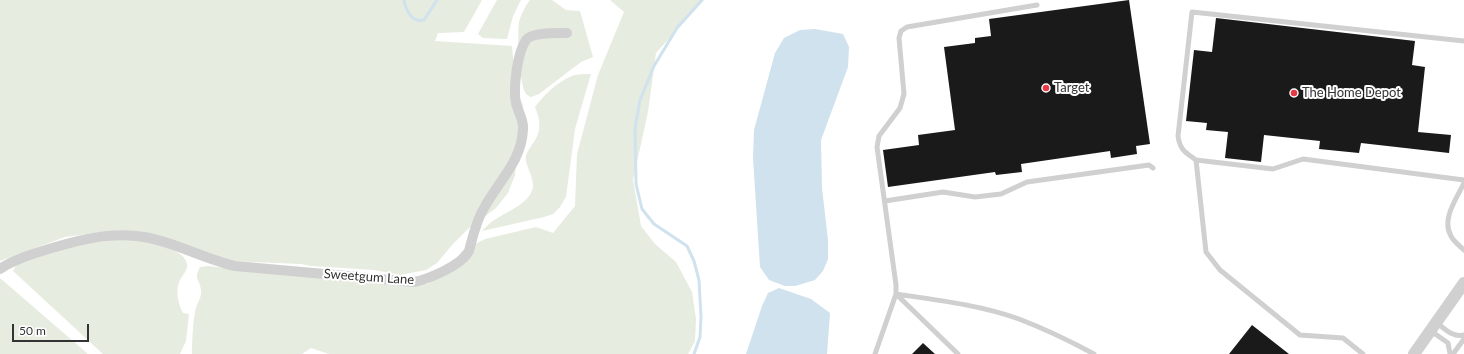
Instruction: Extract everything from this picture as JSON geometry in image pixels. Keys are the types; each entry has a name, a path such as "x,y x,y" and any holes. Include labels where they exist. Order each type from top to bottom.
{"street":[{"name":"Sweetgum Lane","path":"0,269 16,260 53,247 89,238 125,235 154,239 235,266 414,282 423,280 467,256 478,219 493,192 517,157 523,129 514,84 520,54 526,40 530,36 536,34 567,32"},
{"path":"1414,354 1464,283"}],"lane":[{"path":"875,354 896,294 877,147 879,136 900,108 904,94 899,38 902,31 907,27 1037,5"},
{"path":"1464,41 1192,12 1178,136 1180,145 1185,152 1196,160 1273,170 1304,159 1464,181 1448,215 1447,228 1451,238 1464,250"},
{"path":"1196,160 1206,252 1220,270 1300,335 1343,338 1363,354"},
{"path":"885,201 943,192 975,197 1001,194 1028,182 1149,165 1153,168"},
{"path":"896,294 958,354"},
{"path":"896,294 928,298 972,307 1018,319 1060,336 1094,354"},
{"path":"1433,327 1453,335 1464,335"},
{"path":"1433,327 1448,343 1451,354"},
{"path":"1451,354 1464,340"}],"shaded area":[{"path":"0,0 482,0 464,32 438,33 435,41 512,46 516,90 523,105 524,118 518,146 515,175 508,193 496,208 468,229 437,263 426,270 400,275 374,270 301,264 228,261 110,231 65,237 0,261"},
{"path":"497,0 521,0 513,16 507,39 483,38 478,34"},
{"path":"530,0 552,0 566,10 580,11 593,57 581,62 539,94 531,97 526,94 522,80 518,37 519,22"},
{"path":"610,0 704,0 656,53 648,112 633,180 641,226 655,244 676,262 692,292 696,319 695,341 688,354 329,354 311,348 302,354 192,354 194,318 201,292 197,277 200,267 208,266 284,275 427,284 444,275 462,251 485,239 536,227 553,233 575,206 577,154 598,75 624,12"},
{"path":"591,74 575,129 566,197 560,207 553,214 544,217 482,231 492,222 524,201 532,191 533,181 527,166 526,155 537,138 539,129 539,120 535,107 556,85 566,79 574,75"},
{"path":"131,238 165,246 174,250 186,260 187,267 178,284 178,297 181,309 183,313 189,314 186,341 180,354 103,354 13,271 16,265 64,249 90,243"},
{"path":"0,278 88,354 0,354"}],"water":[{"path":"815,29 843,34 849,47 848,67 821,140 822,188 828,240 828,259 823,271 815,280 795,286 785,286 769,280 760,267 753,158 754,130 775,53 784,38 800,30"},
{"path":"779,288 811,299 830,313 827,354 746,354 762,306 768,293"}],"building":[{"name":"Target","path":"1129,0 1150,144 1136,146 1137,154 1111,158 1110,151 1021,164 1022,172 996,175 995,172 888,187 883,150 919,145 918,135 955,130 944,47 975,43 975,38 991,36 989,19"},
{"name":"The Home Depot","path":"1216,18 1415,41 1412,65 1425,67 1418,132 1451,135 1449,153 1361,143 1359,153 1319,149 1320,141 1264,135 1261,162 1225,158 1228,132 1206,130 1207,123 1186,121 1194,50 1212,52"},
{"path":"1252,325 1289,354 1229,354"},
{"path":"923,343 935,354 912,354"}],"waterway":[{"path":"404,0 410,15 416,20 424,20 437,0"},
{"path":"694,354 700,337 701,317 699,280 694,261 687,246 654,224 642,209 636,184 635,128 640,100 654,66 677,28 702,0"}],"place":[{"name":"Target","path":"1046,88"},
{"name":"The Home Depot","path":"1294,93"}]}
